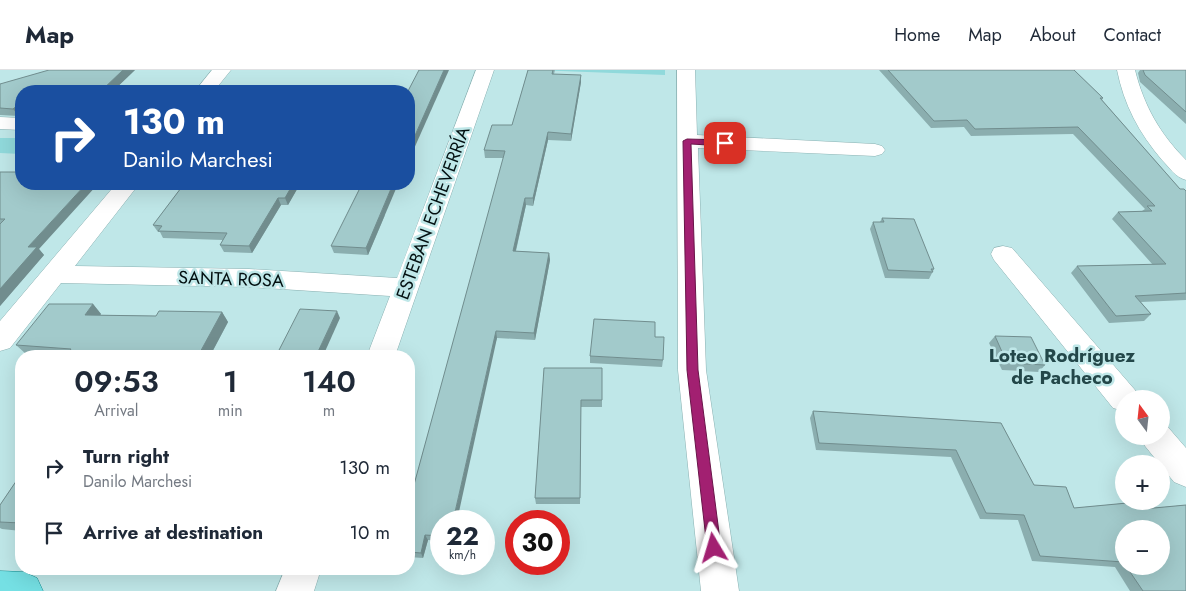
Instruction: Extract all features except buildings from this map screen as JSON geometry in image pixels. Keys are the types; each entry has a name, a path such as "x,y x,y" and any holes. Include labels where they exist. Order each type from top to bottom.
{"main road":[{"path":"0,589 24,591"}],"street":[{"path":"209,85 222,70"},
{"name":"ESTEBAN ECHEVERRÍA","path":"383,350 485,70"},
{"path":"686,70 692,370 720,591"},
{"path":"1126,70 1129,88 1141,119 1163,148 1186,173"},
{"path":"0,123 15,124"},
{"path":"687,141 875,150"},
{"path":"0,340 123,190"},
{"path":"1003,254 1116,390"},
{"name":"SANTA ROSA","path":"55,274 249,278 406,288"},
{"path":"1164,445 1186,472"},
{"path":"295,591 301,575"}],"shaded area":[{"path":"535,70 665,70 665,75"},
{"path":"0,138 15,138 15,154 0,153"}],"district":[{"name":"Loteo Rodríguez de Pacheco","path":"1062,366"}],"route":[{"path":"714,548 692,370 687,141 725,143"}]}
